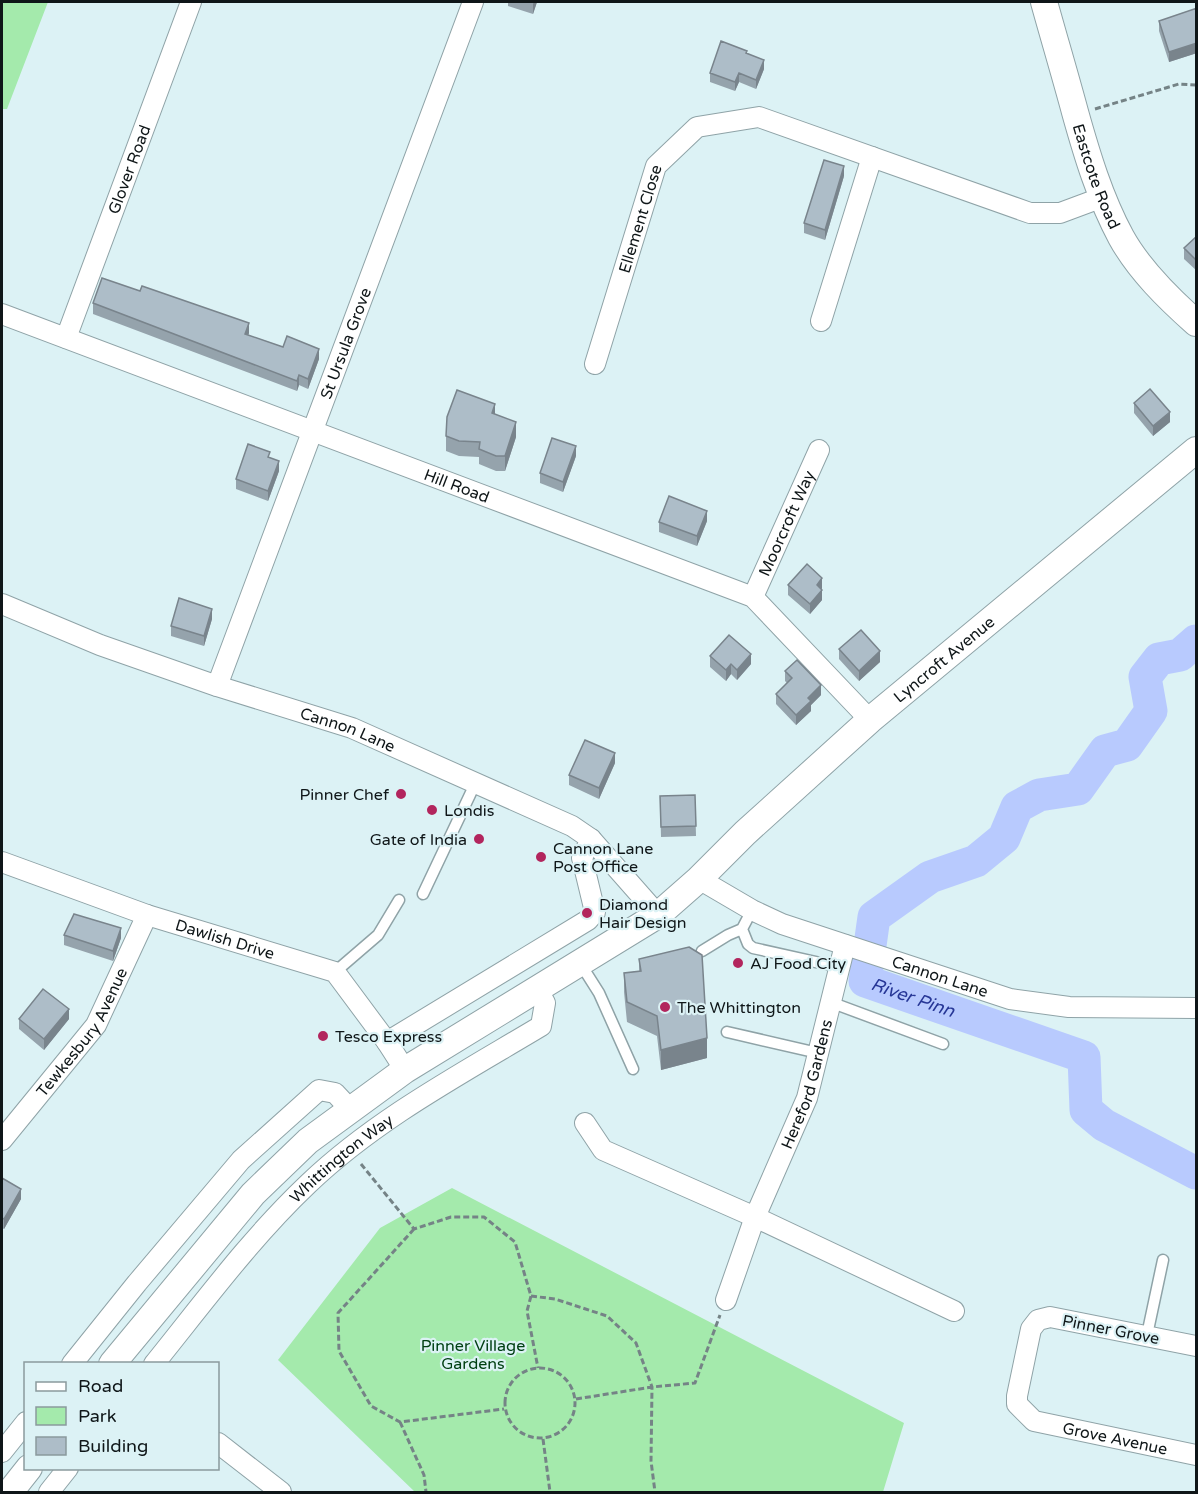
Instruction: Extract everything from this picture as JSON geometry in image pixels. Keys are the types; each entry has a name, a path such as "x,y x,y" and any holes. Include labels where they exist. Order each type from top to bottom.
{"street":[{"name":"Glover Road","path":"66,338 191,2"},
{"name":"St Ursula Grove","path":"218,686 473,2"},
{"name":"Eastcote Road","path":"1044,2 1086,149 1121,238 1143,270 1175,305 1197,323"},
{"name":"Ellement Close","path":"595,364 656,166 697,127 759,117 1030,213 1060,213 1103,197"},
{"path":"821,321 872,157"},
{"name":"Hill Road","path":"2,314 753,597 870,720"},
{"name":"Moorcroft Way","path":"753,597 819,450"},
{"name":"Lyncroft Avenue","path":"699,879 745,833 870,720 1197,450"},
{"name":"Cannon Lane","path":"2,604 100,645 218,686 352,728 572,826 591,839 658,915"},
{"path":"387,1042 588,920 595,912 582,858 591,839"},
{"name":"Dawlish Drive","path":"2,862 147,915 335,972"},
{"name":"Cannon Lane","path":"699,879 752,910 782,924 1010,999 1069,1007 1197,1008"},
{"name":"Whittington Way","path":"114,1362 253,1194 308,1141 405,1070 658,915 699,879"},
{"name":"Tewkesbury Avenue","path":"2,1140 96,1026 147,915"},
{"name":"Hereford Gardens","path":"726,1300 755,1217 807,1098 838,967 852,947"},
{"path":"335,972 405,1070"},
{"name":"Whittington Way","path":"156,1362 262,1230 309,1183 349,1148 403,1109 541,1026 545,1003 538,990"},
{"name":"Whittington Way","path":"74,1362 241,1160 318,1090 335,1093 350,1109"},
{"path":"585,1124 603,1150 755,1217 954,1311"},
{"name":"Pinner Grove","path":"1034,1421 1017,1404 1017,1396 1031,1329 1038,1320 1050,1317 1197,1346"},
{"name":"Grove Avenue","path":"1034,1421 1197,1455"},
{"path":"2,1452 24,1424"},
{"path":"219,1444 280,1492"},
{"path":"10,1492 27,1470"},
{"path":"48,1492 66,1470"}],"lane":[{"path":"423,894 476,782"},
{"path":"335,972 378,935 399,900"},
{"path":"702,951 728,934 742,929 752,910"},
{"path":"742,929 748,944 753,948 838,967"},
{"path":"580,963 600,993 633,1069"},
{"path":"830,1002 943,1044"},
{"path":"727,1032 818,1053"},
{"path":"1147,1335 1163,1260"}],"path":[{"path":"1076,114 1179,84 1197,85"},
{"path":"349,1148 414,1229"},
{"path":"504,1409 400,1422 371,1406 339,1351 338,1312 414,1229 451,1217 484,1217 515,1242 531,1296 527,1311 538,1368"},
{"path":"531,1296 555,1299 608,1316 636,1342 652,1387 651,1461 655,1492"},
{"path":"576,1399 695,1383 726,1300"},
{"path":"538,1368 555,1371 569,1382 576,1399 573,1418 561,1432 543,1439 526,1437 512,1426 504,1409 507,1390 519,1374 538,1368"},
{"path":"400,1422 424,1474 426,1492"},
{"path":"543,1439 550,1492"}],"green space":[{"path":"2,2 48,2 7,109 2,109"},
{"name":"Pinner Village Gardens","path":"452,1188 904,1423 883,1492 415,1492 278,1360 380,1228"}],"building":[{"path":"1197,8 1197,43 1169,52 1159,21"},
{"path":"721,41 764,60 756,80 739,73 735,82 710,73"},
{"path":"824,160 844,166 825,230 804,223"},
{"path":"1197,236 1197,261 1184,248"},
{"path":"102,278 140,291 142,286 249,323 245,334 283,347 287,336 319,349 308,379 299,375 297,381 93,303"},
{"path":"1150,389 1170,412 1153,426 1134,403"},
{"path":"457,390 495,404 492,413 516,422 505,456 496,456 479,449 480,442 459,441 446,436 447,417"},
{"path":"552,438 576,446 563,482 540,473"},
{"path":"248,444 270,452 268,457 279,461 268,491 236,479"},
{"path":"669,496 707,511 697,536 659,522"},
{"path":"807,564 822,578 817,585 822,590 810,604 788,585"},
{"path":"179,598 212,609 204,636 171,626"},
{"path":"861,630 880,651 859,671 839,649"},
{"path":"729,635 751,654 737,670 731,664 726,670 710,656"},
{"path":"797,660 821,685 808,698 811,701 796,715 776,694 792,678 785,671"},
{"path":"585,740 615,753 599,788 569,775"},
{"path":"695,795 696,826 661,827 660,796"},
{"path":"74,914 121,928 113,951 64,935"},
{"name":"The Whittington","path":"689,947 702,955 707,1038 661,1050 657,1016 627,1002 624,973 641,971 639,959"},
{"path":"43,989 69,1009 44,1039 19,1019"},
{"path":"2,1178 21,1189 4,1219 2,1218"}],"waterway":[{"name":"River Pinn","path":"1196,641 1180,655 1159,659 1145,677 1151,711 1127,745 1105,751 1078,789 1039,795 1017,807 1004,838 976,861 930,877 874,917 865,981 1084,1057 1086,1110 1104,1125 1196,1173"}],"place":[{"name":"Pinner Chef","path":"401,794"},
{"name":"Londis","path":"432,810"},
{"name":"Gate of India","path":"479,839"},
{"name":"Cannon Lane Post Office","path":"541,857"},
{"name":"Diamond Hair Design","path":"587,913"},
{"name":"AJ Food City","path":"738,963"},
{"name":"The Whittington","path":"665,1007"},
{"name":"Tesco Express","path":"323,1036"}]}
